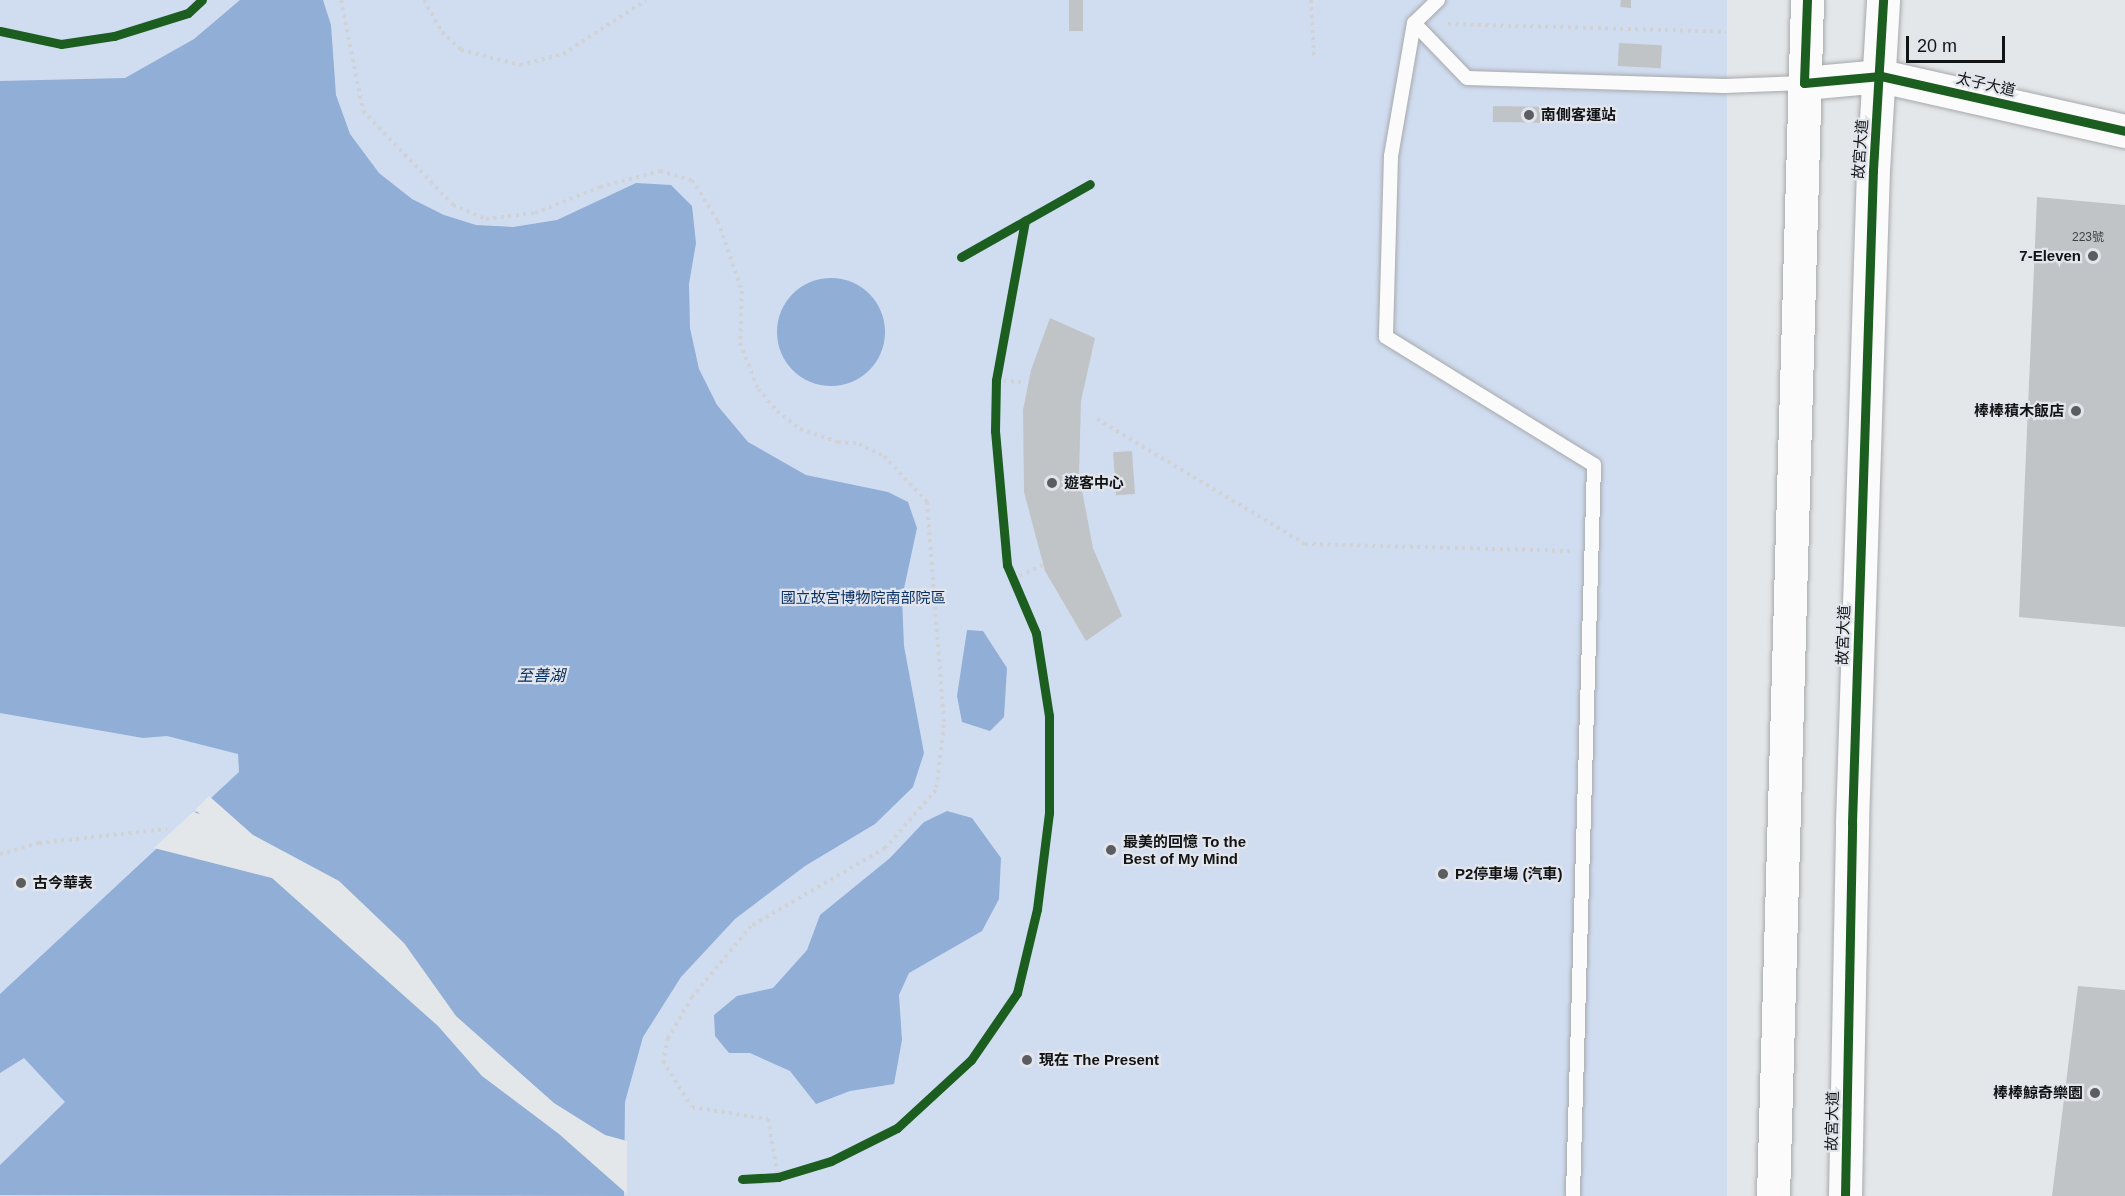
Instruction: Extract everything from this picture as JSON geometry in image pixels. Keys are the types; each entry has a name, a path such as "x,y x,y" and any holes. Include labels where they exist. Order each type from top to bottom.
{"street":[{"path":"1773,1196 1807,0"},
{"name":"故宮大道","path":"1845,1196 1871,229 1881,76 1883,0"},
{"name":"太子大道","path":"1804,82 1881,76 2125,131"}],"lane":[{"path":"1438,0 1414,23 1391,156 1386,337 1594,465 1573,1196"},
{"path":"1414,23 1467,78 1724,86 1804,82"}],"path":[{"path":"0,31 61,44 114,36 188,13 202,0"},
{"path":"341,0 363,111 453,205 486,219 535,213 600,187 660,171 693,180 718,221 742,291 740,342 758,389 777,411 800,429 838,442 859,444 884,456 927,502 944,725 936,790 885,848 751,926 692,997 668,1038 663,1061 692,1107 768,1119 778,1177"},
{"path":"424,0 442,32 461,50 520,65 563,54 646,0"},
{"path":"1311,0 1314,56"},
{"path":"1414,23 1726,32"},
{"path":"962,257 1090,184"},
{"path":"742,1179 778,1177 831,1161 897,1128 971,1060 1017,993 1037,909 1050,813 1049,727 1036,633 1007,565 994,431 996,380 1025,221"},
{"path":"996,380 1021,382"},
{"path":"1096,419 1305,544 1592,552"},
{"path":"1013,579 1043,565"},
{"path":"0,854 39,843 167,829"}],"green space":[{"name":"國立故宮博物院南部院區","path":"0,0 1727,0 1727,1196 0,1196"}],"water":[{"name":"至善湖","path":"240,0 323,0 331,25 336,95 350,134 379,173 412,199 444,215 476,225 513,227 557,220 636,183 671,185 692,206 696,243 689,284 690,328 699,369 717,405 748,442 806,475 888,492 908,502 917,528 902,598 904,646 924,753 913,787 875,824 805,866 735,919 681,977 643,1037 625,1102 624,1196 0,1195 0,1165 65,1102 24,1058 0,1073 0,994 239,772 238,754 167,736 143,738 0,713 0,81 125,78 194,39"},
{"path":"831,278 852,282 869,294 881,311 885,332 881,353 869,370 852,382 831,386 810,382 793,370 781,353 777,332 781,311 793,294 810,282"},
{"path":"967,630 983,631 1007,668 1004,717 990,731 962,722 957,696"},
{"path":"947,811 972,818 1001,858 999,899 982,931 909,973 899,995 902,1040 894,1084 850,1091 816,1104 790,1071 750,1053 729,1053 715,1036 714,1015 737,996 773,988 807,950 820,915 890,858 924,822"}],"pier":[{"path":"209,796 253,835 339,881 404,943 456,1016 554,1103 605,1135 627,1141 627,1194 559,1134 482,1076 438,1026 272,878 154,848 193,812 200,814 195,810"}],"building":[{"path":"1069,0 1083,0 1083,31 1069,31"},
{"path":"1621,0 1631,0 1631,8 1620,7"},
{"path":"1619,43 1662,45 1661,68 1618,66"},
{"name":"南側客運站","path":"1493,106 1564,107 1564,123 1493,122"},
{"name":"棒棒積木飯店","path":"2037,197 2125,205 2125,627 2019,617"},
{"name":"遊客中心","path":"1050,318 1095,338 1081,401 1079,475 1093,548 1122,616 1086,641 1045,571 1024,492 1023,410 1031,370"},
{"path":"1132,451 1135,494 1116,495 1113,452"},
{"name":"棒棒鯨奇樂園","path":"2078,986 2125,990 2125,1196 2052,1196"}],"cycle path":[{"path":"0,31 61,44 114,36 188,13 202,0"},
{"path":"1807,0 1804,83 1881,76 2125,131"},
{"path":"1845,1196 1852,823 1873,170 1883,0"},
{"path":"961,257 1090,184"},
{"path":"742,1179 778,1177 831,1161 897,1128 971,1060 1017,993 1037,909 1049,813 1049,716 1036,633 1007,565 995,431 996,380 1025,221"}],"place":[{"name":"南側客運站","path":"1529,115"},
{"name":"7-Eleven","path":"2093,256"},
{"name":"棒棒積木飯店","path":"2076,411"},
{"name":"遊客中心","path":"1052,483"},
{"name":"最美的回憶 To the Best of My Mind","path":"1111,850"},
{"name":"P2停車場 (汽車)","path":"1443,874"},
{"name":"古今華表","path":"21,883"},
{"name":"現在 The Present","path":"1027,1060"},
{"name":"棒棒鯨奇樂園","path":"2095,1093"}]}
